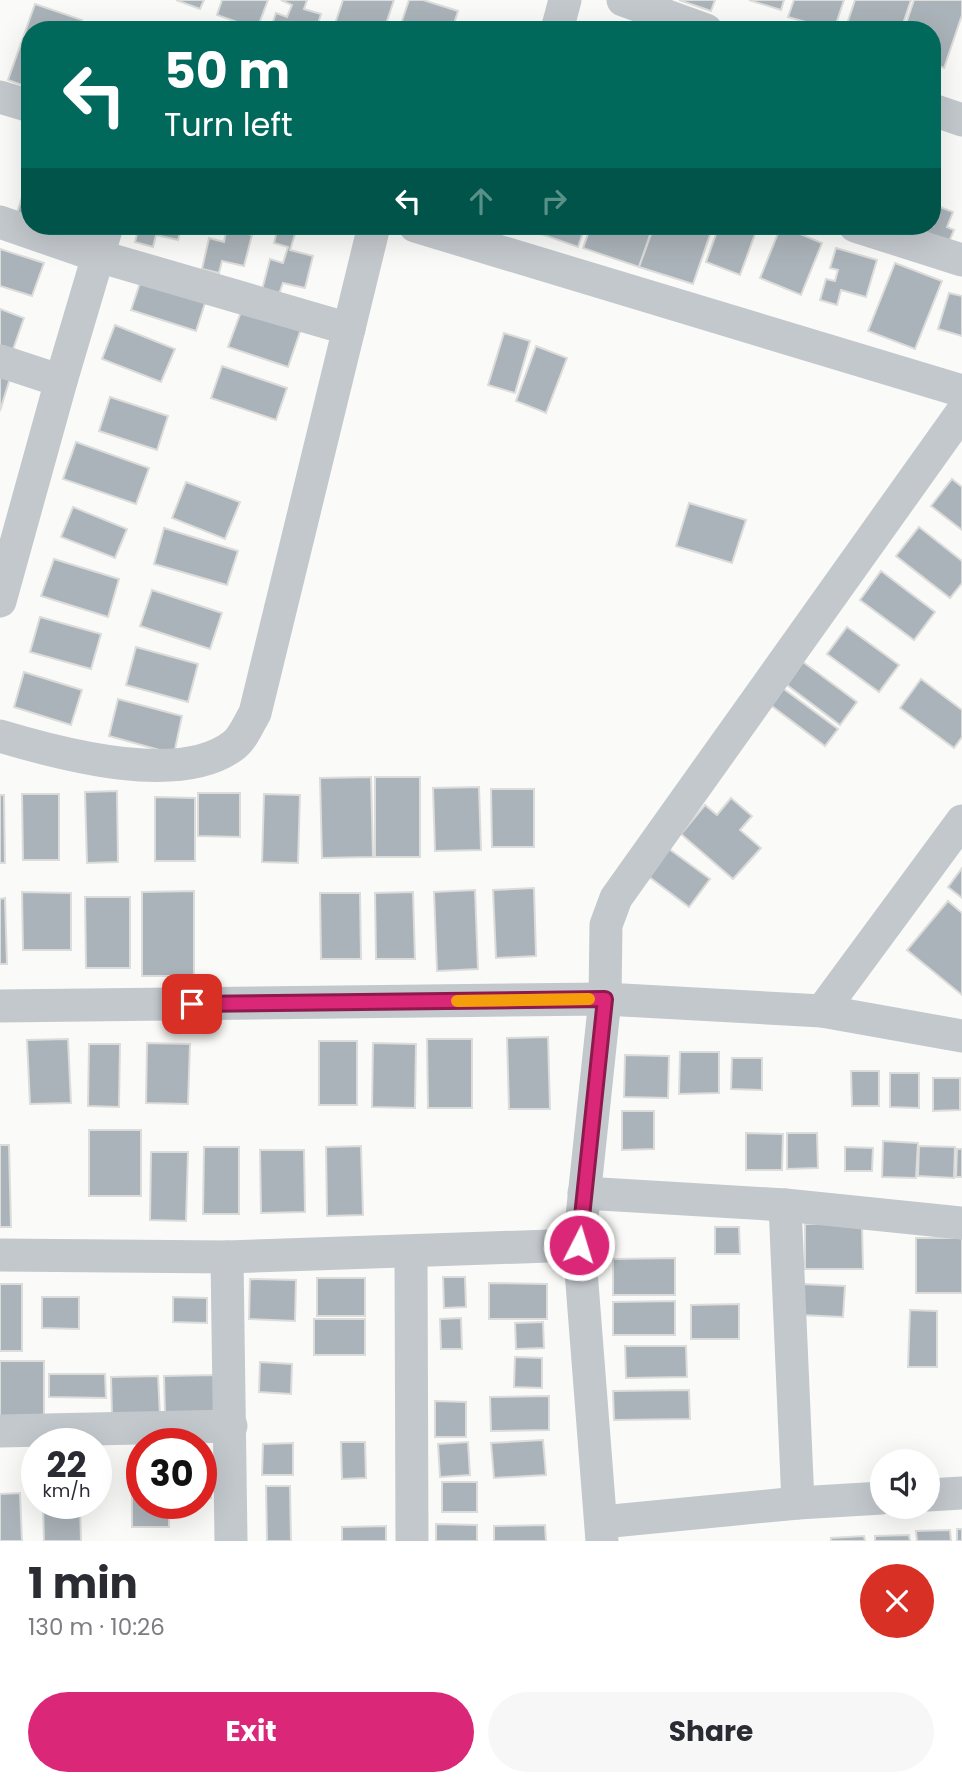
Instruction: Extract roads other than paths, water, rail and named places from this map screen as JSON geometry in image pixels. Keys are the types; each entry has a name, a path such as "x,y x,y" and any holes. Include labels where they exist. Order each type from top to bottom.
{"street":[{"path":"559,21 565,0"},
{"path":"622,0 681,21"},
{"path":"0,97 21,103"},
{"path":"941,113 962,120"},
{"path":"0,222 21,226"},
{"path":"70,235 102,241 349,329"},
{"path":"0,736 49,750 155,767 211,759 236,743 255,713 372,235"},
{"path":"474,235 500,239 962,391"},
{"path":"883,235 962,260"},
{"path":"0,601 102,241"},
{"path":"0,361 61,381"},
{"path":"870,1499 798,1503 602,1531 579,1245 605,999 606,925 616,898 962,412"},
{"path":"822,1011 962,821"},
{"path":"0,1006 605,999 822,1011 962,1037"},
{"path":"584,1193 785,1205 962,1223"},
{"path":"785,1205 798,1503"},
{"path":"0,1255 228,1257 579,1245"},
{"path":"411,1252 412,1541"},
{"path":"228,1257 231,1541"},
{"path":"0,1431 231,1426"},
{"path":"940,1494 962,1493"}]}
